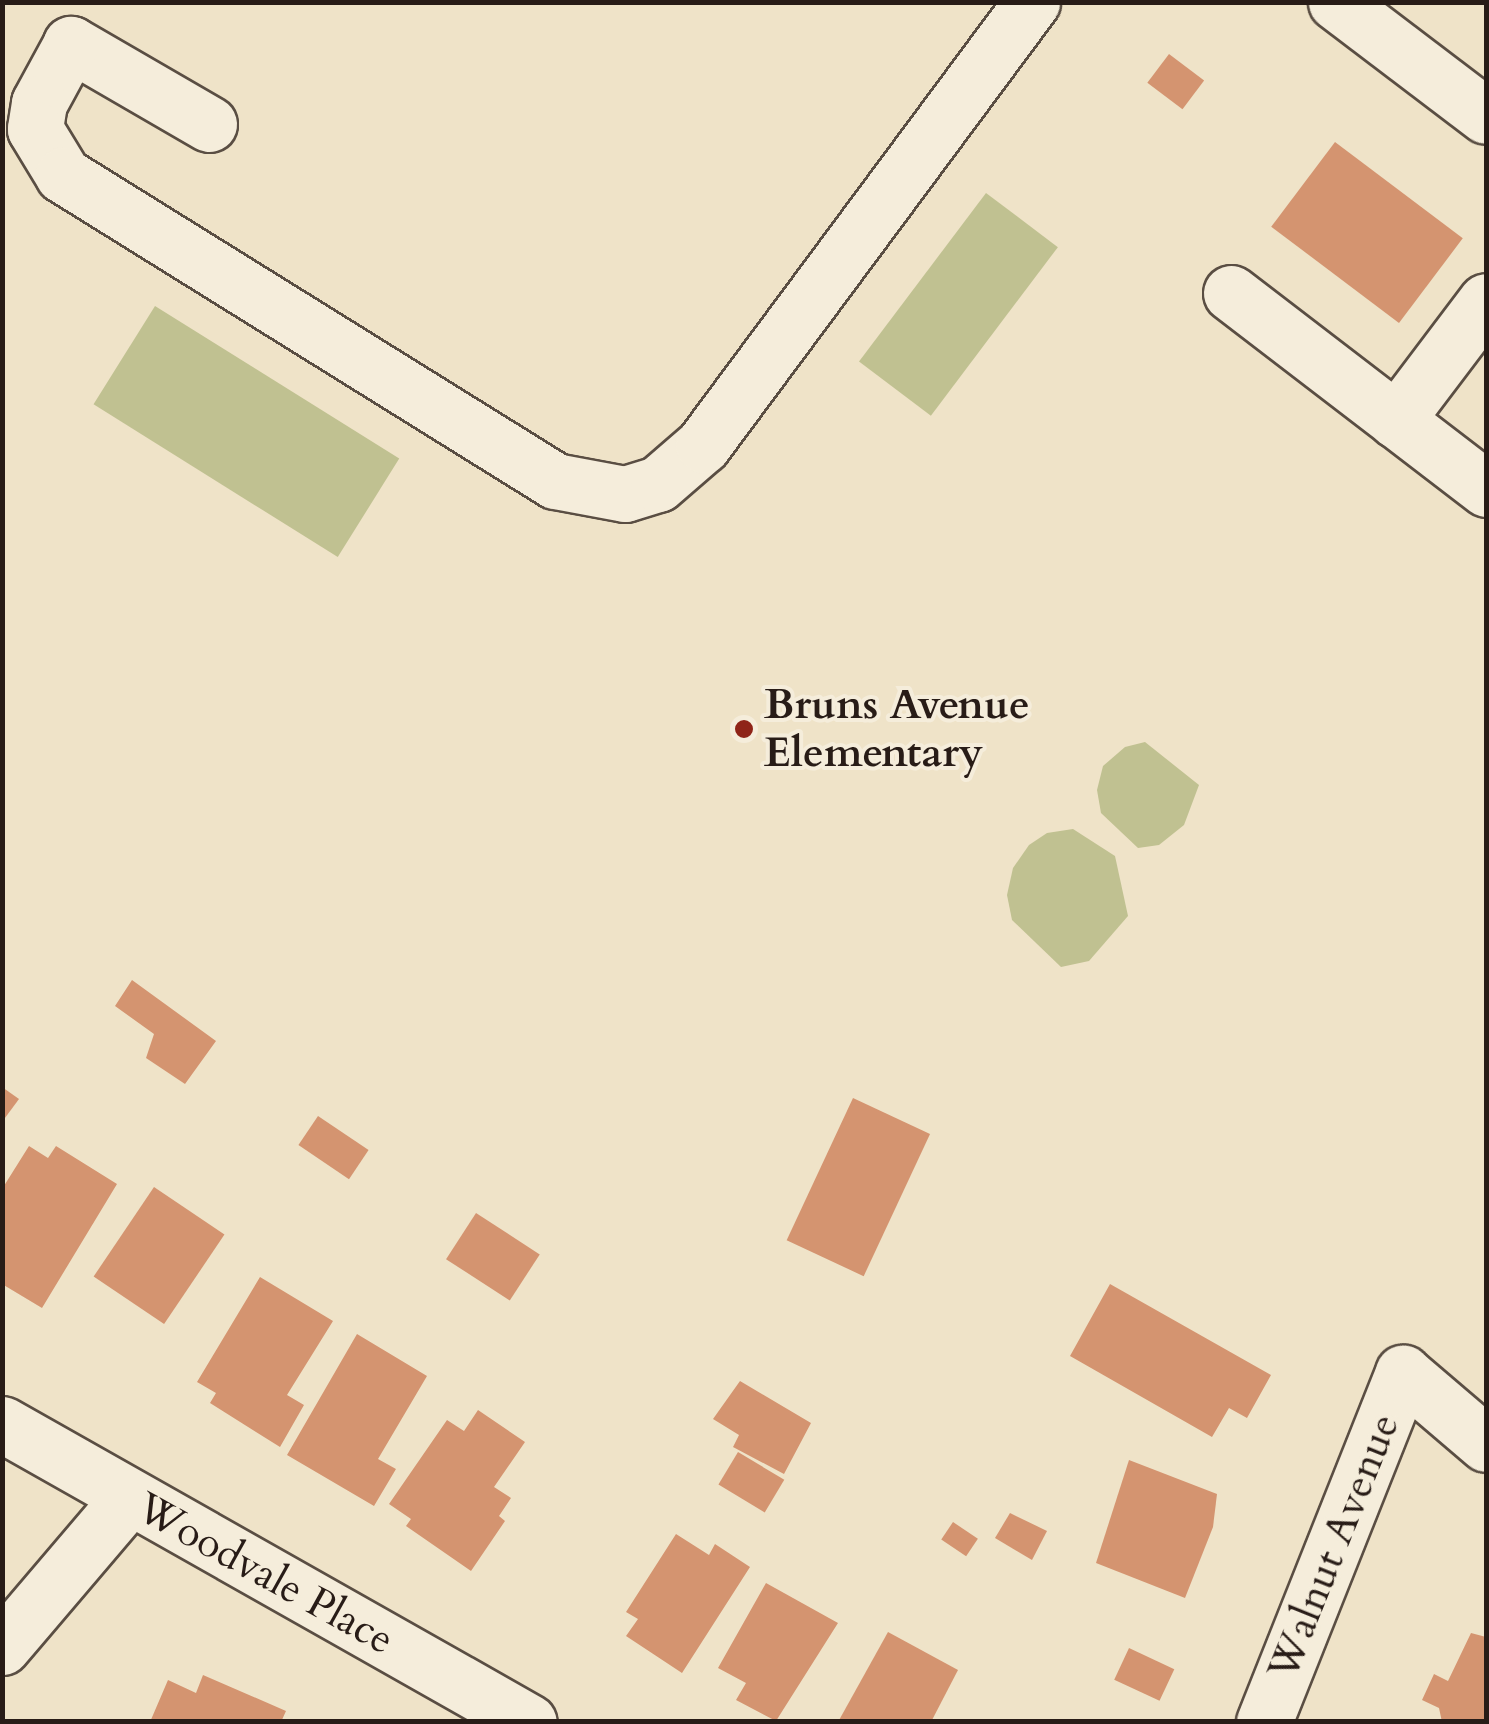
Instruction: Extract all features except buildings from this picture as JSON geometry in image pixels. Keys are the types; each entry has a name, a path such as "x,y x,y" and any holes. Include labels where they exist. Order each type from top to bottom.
{"street":[{"path":"209,124 72,44 38,103 35,129 63,175 555,481 586,491 625,494 658,484 684,466 1032,2"},
{"path":"1336,2 1486,116"},
{"path":"1231,293 1486,488"},
{"path":"1396,420 1486,302"},
{"name":"Walnut Avenue","path":"1264,1722 1403,1373 1486,1444"},
{"name":"Woodvale Place","path":"2,1424 529,1722"},
{"path":"2,1647 129,1498"}],"green space":[{"path":"986,193 1058,247 931,416 859,362"},
{"path":"155,306 399,459 338,557 94,404"},
{"path":"1145,742 1199,785 1184,825 1159,845 1138,848 1101,813 1097,790 1103,766 1125,747"},
{"path":"1073,829 1115,856 1128,916 1089,961 1061,967 1012,920 1007,895 1013,868 1029,845 1047,833"}],"place":[{"name":"Bruns Avenue Elementary","path":"744,729"}]}
